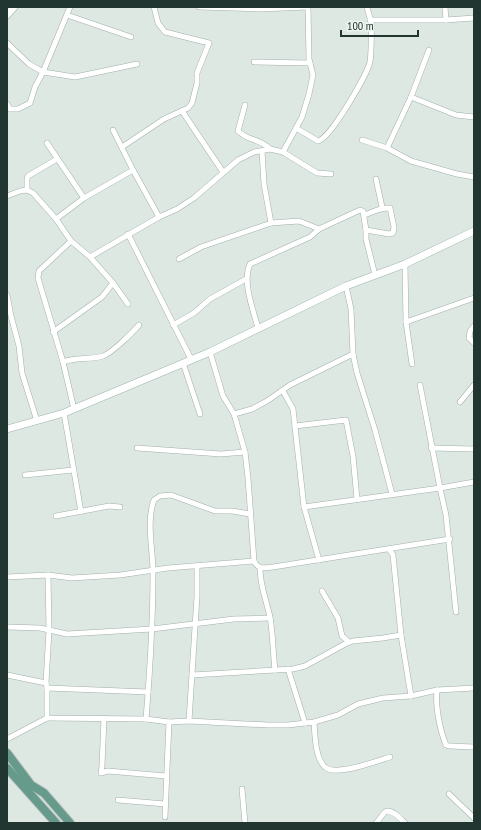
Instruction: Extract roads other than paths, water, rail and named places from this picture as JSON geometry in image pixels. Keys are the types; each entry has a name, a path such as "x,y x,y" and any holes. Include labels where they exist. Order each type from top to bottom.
{"main road":[{"path":"7,753 31,785 44,793 70,823"},
{"path":"7,768 56,823"}],"street":[{"path":"7,15 14,7"},
{"path":"7,104 10,109 18,109 30,103 35,87 43,72 62,25 68,15 70,7"},
{"path":"122,147 164,119 188,108 192,103 197,83 197,73 209,43 165,32 158,23 154,7"},
{"path":"199,7 260,9 308,7 310,63 313,75 302,116 284,152"},
{"path":"296,128 318,141 322,140 330,132 354,95 365,76 370,63 370,20 367,7"},
{"path":"445,7 446,20"},
{"path":"68,15 131,37"},
{"path":"370,20 446,20 474,18"},
{"path":"7,43 29,64 43,72 75,77 137,64"},
{"path":"387,148 411,97 429,50"},
{"path":"254,62 310,63"},
{"path":"411,97 456,115 474,117"},
{"path":"245,105 238,131 249,139 266,145 270,149"},
{"path":"182,111 223,172"},
{"path":"113,130 159,217"},
{"path":"362,140 387,148 411,161 456,174 474,177"},
{"path":"255,141 260,151 264,184 272,223"},
{"path":"47,143 84,198"},
{"path":"90,257 128,234 177,209 194,198 238,160 260,151 270,149 284,152 318,173 331,174"},
{"path":"27,190 28,176 58,159"},
{"path":"56,219 84,198 133,170"},
{"path":"376,179 382,207"},
{"path":"7,196 27,190 33,193 56,219 71,241 90,257 113,283 128,304"},
{"path":"364,215 382,207 390,208 394,227 392,233 389,234 366,230"},
{"path":"258,328 246,279 250,264 310,237 319,229 360,210 363,211 364,215 366,239 375,275"},
{"path":"179,258 207,245 272,223 299,221 319,229"},
{"path":"7,429 64,413 210,352 346,286 405,264 474,231"},
{"path":"128,234 191,359"},
{"path":"71,241 39,271 38,278 74,409"},
{"path":"405,264 406,322 412,364"},
{"path":"173,325 194,313 210,299 246,279"},
{"path":"53,332 102,297 113,283"},
{"path":"346,286 352,309 353,354 357,373 375,430 392,494"},
{"path":"7,295 9,317 19,346 22,373 38,421"},
{"path":"406,322 474,298"},
{"path":"62,362 71,359 104,356 132,333 139,325"},
{"path":"474,326 470,331 469,338 474,343"},
{"path":"210,352 223,396 234,414 245,452 254,561 260,568 262,591 270,618 275,670"},
{"path":"234,414 252,409 283,391 290,384 353,354"},
{"path":"183,362 200,414"},
{"path":"420,385 450,540 456,612"},
{"path":"460,402 474,386"},
{"path":"283,391 293,409 304,507 319,560"},
{"path":"64,413 81,512"},
{"path":"295,426 346,420 353,456 357,499"},
{"path":"136,448 221,454 245,452"},
{"path":"431,448 474,449"},
{"path":"25,475 73,470"},
{"path":"304,507 474,482"},
{"path":"146,719 152,629 153,571 151,539 152,510 154,500 160,496 171,495 215,511 232,511 250,514"},
{"path":"56,516 109,506 120,507"},
{"path":"260,568 294,565 450,540"},
{"path":"393,555 399,547"},
{"path":"389,549 393,555 401,635 411,696"},
{"path":"7,577 48,575 72,578 120,575 168,568 254,561"},
{"path":"189,721 197,596 197,566"},
{"path":"47,718 46,685 49,622 48,575"},
{"path":"322,591 338,618 342,636 350,642"},
{"path":"7,627 40,628 67,634 152,629 195,623 270,618"},
{"path":"192,675 288,669 305,666 350,642 401,635"},
{"path":"288,669 305,723"},
{"path":"7,675 46,685 148,692"},
{"path":"7,739 47,718 146,719 168,722 189,721 268,725 305,723 338,715 358,704 383,698 411,696 437,690 474,688"},
{"path":"437,690 436,698 446,744 449,746 474,747"},
{"path":"104,718 102,766 100,773 108,771 166,776"},
{"path":"165,817 168,722"},
{"path":"314,722 318,754 324,766 328,769 343,770 390,757"},
{"path":"242,789 245,823"},
{"path":"449,794 474,818"},
{"path":"118,800 165,804"},
{"path":"376,823 385,812 391,811 405,823"}]}
